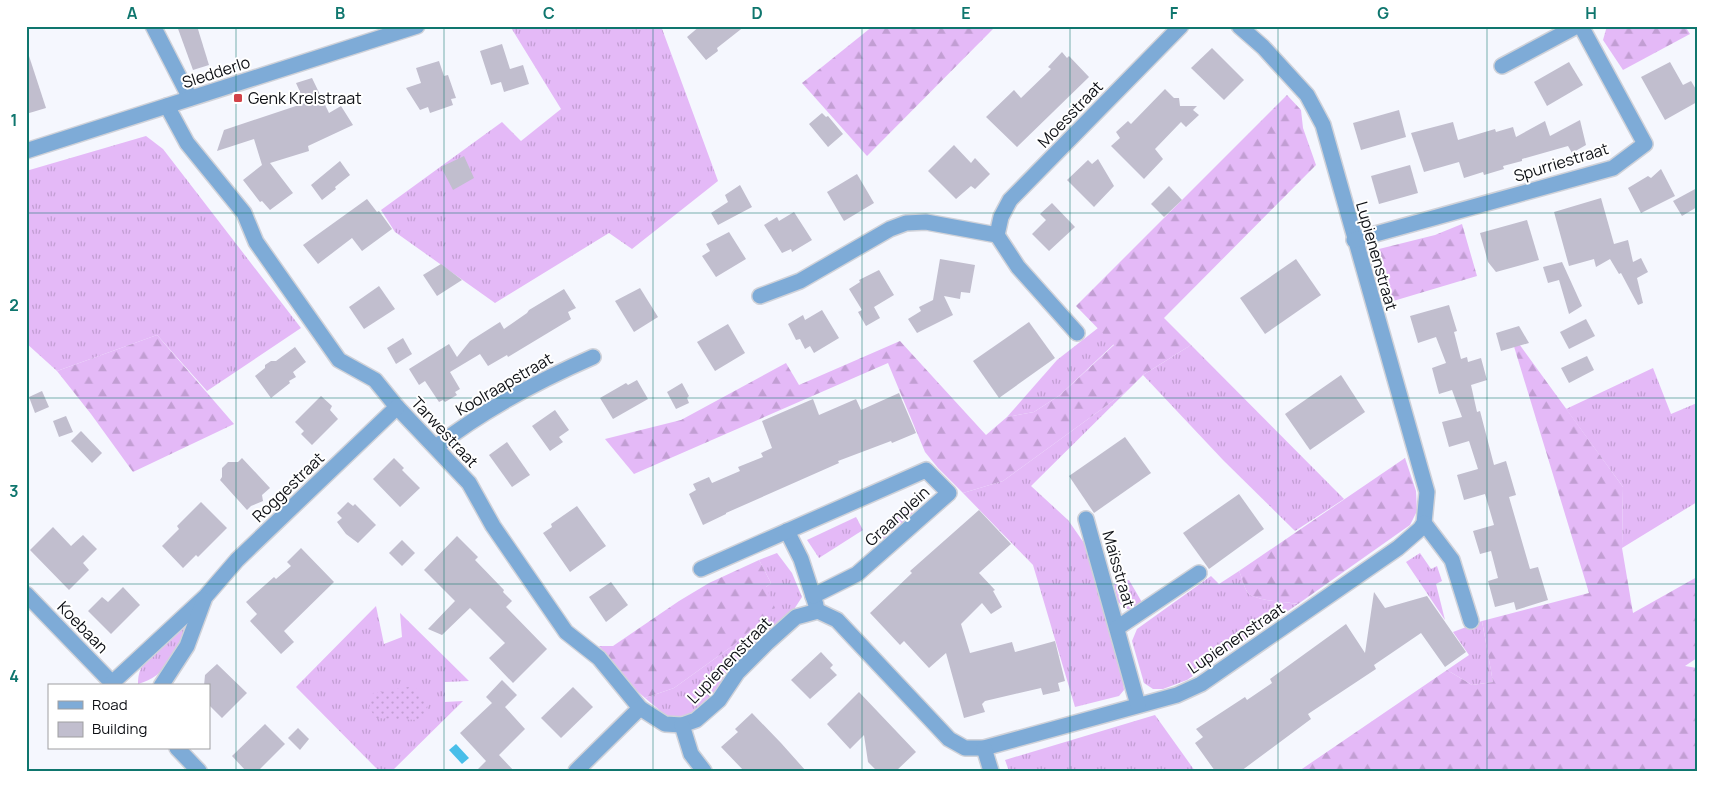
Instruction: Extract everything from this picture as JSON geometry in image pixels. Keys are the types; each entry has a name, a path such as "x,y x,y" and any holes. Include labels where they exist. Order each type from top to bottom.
{"street":[{"path":"153,26 190,98"},
{"name":"Sledderlo","path":"26,151 417,26"},
{"name":"Moesstraat","path":"997,235 1001,217 1010,200 1181,26"},
{"name":"Lupienenstraat","path":"682,725 696,720 719,700 737,673 796,617 818,611 837,620 950,739 966,748 984,748 1177,695 1202,684 1398,548 1420,529 1424,523 1427,492 1322,125 1307,95 1263,47 1239,26"},
{"path":"1502,66 1576,26"},
{"name":"Spurriestraat","path":"1354,240 1613,168 1645,144 1581,26"},
{"name":"Tarwestraat","path":"167,106 187,143 244,214 256,242 339,360 375,380 397,407 469,483 493,526 566,632 599,658 640,708 665,724 682,725"},
{"path":"760,296 800,281 890,229 906,224 926,222 997,235 1018,267 1077,333"},
{"name":"Koolraapstraat","path":"436,447 462,427 541,380 593,357"},
{"name":"Roggestraat","path":"114,684 206,596 237,560 397,407"},
{"name":"Graanplein","path":"701,569 926,470 949,493 857,574 813,596"},
{"name":"Maïsstraat","path":"1086,519 1138,705"},
{"path":"1424,523 1452,560 1471,621"},
{"path":"787,531 801,559 818,611"},
{"name":"Maïsstraat","path":"1117,628 1199,573"},
{"name":"Koebaan","path":"26,594 112,684"},
{"name":"Roggestraat","path":"162,684 187,646 206,596"},
{"path":"576,771 640,708"},
{"path":"682,725 691,754 704,771"},
{"path":"984,748 991,771"},
{"path":"179,750 199,771"}],"green space":[{"path":"510,26 661,26 718,181 632,249 609,233 495,303 395,232 381,210 502,122 521,141 561,109"},
{"path":"873,26 992,26 993,29 867,156 802,83"},
{"path":"1607,26 1685,26 1690,34 1623,70 1603,40"},
{"path":"1287,95 1301,110 1303,128 1316,165 1164,318 1191,345 1143,375 1128,390 1003,481 963,493 938,468 925,452 888,363 634,474 605,439 681,420 786,363 799,385 900,341 986,435 1007,417 1034,412 1060,395 1114,345 1076,306"},
{"path":"146,136 163,149 301,328 207,391 157,335 57,371 26,343 26,171"},
{"path":"1462,224 1477,276 1390,302 1381,276 1379,249 1435,235"},
{"path":"1098,328 1114,344 1060,395 1034,412 1007,417 1057,360"},
{"path":"1509,330 1623,487 1622,548 1633,613 1697,577 1697,658 1685,666 1697,668 1697,771 1299,771 1447,670 1472,685 1493,682 1482,621 1589,593"},
{"path":"157,335 234,424 133,472 57,371"},
{"path":"1191,345 1344,499 1295,531 1223,460 1143,375"},
{"path":"1653,368 1671,414 1697,403 1697,502 1622,548 1623,487 1566,409"},
{"path":"1128,390 1031,486 1068,520 1084,543 1122,669 1124,690 1119,696 1075,707 1033,565 963,493 1003,481"},
{"path":"1405,458 1416,491 1417,511 1410,525 1298,604 1257,598 1248,593 1239,571"},
{"path":"913,506 915,511 883,541 875,531"},
{"path":"856,517 863,530 819,558 807,540"},
{"path":"777,553 792,573 802,597 791,614 728,669 714,694 690,716 669,718 645,698 674,688 731,647 766,587 771,583 759,560"},
{"path":"1420,553 1431,569 1437,566 1442,581 1436,584 1445,620 1406,562"},
{"path":"759,560 771,583 766,587 775,608 731,647 674,688 645,698 599,646 613,646 709,583"},
{"path":"1239,571 1248,593 1252,596 1298,604 1187,680 1163,689 1153,689 1144,683 1132,641 1137,629 1211,576 1219,584"},
{"path":"1129,580 1143,604 1133,609 1126,609 1118,602 1114,584"},
{"path":"376,606 384,644 402,637 400,613 469,681 445,682 445,702 463,701 392,771 379,771 296,687"},
{"path":"1482,621 1493,682 1472,685 1447,670 1469,655 1453,632"},
{"path":"184,627 186,631 168,664 156,675 138,684 140,672 147,660 167,638"},
{"path":"414,686 428,703 426,715 418,720 376,718 369,708 373,693"},
{"path":"1155,715 1195,771 1009,771 1005,760"}],"water":[{"path":"456,744 469,758 462,764 449,750"}],"building":[{"path":"177,26 197,26 209,65 193,70"},
{"path":"700,26 745,26 717,48 718,51 706,60 687,37"},
{"path":"502,44 510,69 523,65 529,84 504,92 501,82 491,85 480,51"},
{"path":"1212,48 1244,80 1224,100 1191,68"},
{"path":"1062,52 1067,58 1069,56 1089,77 1017,147 986,117 1014,90 1021,98 1051,69 1048,67"},
{"path":"29,56 46,108 26,114 26,57"},
{"path":"439,61 444,76 448,75 456,98 451,99 453,105 430,113 428,107 420,110 406,88 421,83 416,68"},
{"path":"1569,62 1583,85 1547,106 1534,82"},
{"path":"1670,62 1683,85 1691,81 1697,91 1697,102 1665,120 1641,77"},
{"path":"312,78 329,113 341,106 353,125 308,146 309,151 270,163 293,193 270,210 262,201 260,202 243,180 262,165 254,139 217,151 224,130 305,103 296,83"},
{"path":"1165,89 1174,98 1179,98 1180,106 1197,106 1193,110 1199,115 1186,127 1181,122 1155,149 1163,159 1144,179 1111,146 1120,138 1116,132 1128,121 1131,124"},
{"path":"1399,110 1406,137 1361,150 1353,123"},
{"path":"822,113 826,117 828,116 843,134 828,147 809,124"},
{"path":"1580,120 1586,145 1572,153 1568,146 1522,159 1522,161 1503,166 1504,169 1484,175 1483,172 1464,178 1459,162 1424,172 1411,133 1453,122 1458,140 1495,129 1496,132 1513,127 1516,137 1545,121 1550,136"},
{"path":"954,145 971,163 975,158 990,174 975,189 971,186 956,199 928,171"},
{"path":"464,156 474,178 453,190 441,167"},
{"path":"1098,159 1114,186 1094,207 1067,180 1088,160 1092,164"},
{"path":"340,161 350,175 322,200 311,185"},
{"path":"1410,165 1418,193 1379,204 1371,176"},
{"path":"1661,169 1675,196 1641,213 1628,188 1648,176 1651,178"},
{"path":"857,174 874,203 844,221 827,192"},
{"path":"740,185 752,207 718,225 711,213 728,202 725,195"},
{"path":"1169,186 1182,200 1164,217 1151,204"},
{"path":"1697,188 1697,207 1682,216 1673,201"},
{"path":"1601,198 1614,244 1628,240 1633,262 1641,258 1648,272 1637,278 1643,303 1638,305 1621,273 1619,274 1610,259 1596,267 1594,259 1569,266 1554,212"},
{"path":"367,199 377,212 379,211 392,229 362,251 352,238 318,264 303,245"},
{"path":"1052,203 1075,227 1049,251 1032,234 1046,220 1040,214"},
{"path":"794,212 812,240 792,252 791,249 782,253 764,225 777,217 779,221"},
{"path":"1527,220 1539,260 1496,272 1488,262 1480,233"},
{"path":"729,232 746,259 716,277 702,256 710,251 706,244"},
{"path":"940,259 975,265 970,293 961,292 960,299 944,296 953,315 917,333 908,319 921,311 919,307 933,300"},
{"path":"1296,259 1321,295 1265,334 1240,298"},
{"path":"1562,262 1582,306 1569,314 1559,280 1548,283 1543,267"},
{"path":"441,264 462,280 437,296 423,275"},
{"path":"879,270 894,295 874,307 880,318 866,326 858,312 862,310 849,289 860,282 859,280"},
{"path":"379,286 395,309 364,329 349,307"},
{"path":"640,288 658,317 634,332 615,301"},
{"path":"564,289 576,308 568,312 571,319 508,357 507,355 488,366 480,354 450,372 460,389 455,392 457,395 445,402 443,400 439,402 425,381 419,385 409,369 449,344 457,357 470,341 500,322 504,329 529,310"},
{"path":"1449,305 1457,331 1454,332 1461,359 1467,357 1468,362 1481,358 1487,380 1471,385 1477,412 1480,411 1494,465 1506,461 1516,495 1509,497 1530,569 1538,567 1548,600 1516,610 1514,602 1495,607 1488,581 1498,578 1491,551 1480,554 1473,531 1494,525 1485,494 1464,500 1457,475 1478,469 1469,441 1449,447 1442,422 1462,417 1452,390 1439,394 1432,368 1446,363 1436,337 1418,343 1410,316"},
{"path":"822,310 839,338 814,353 810,346 805,349 800,339 796,340 788,324 803,315 805,320"},
{"path":"1586,319 1595,336 1569,349 1560,332"},
{"path":"1029,322 1055,358 999,398 973,361"},
{"path":"728,324 745,353 715,371 697,342"},
{"path":"1519,326 1529,343 1501,351 1496,333"},
{"path":"403,338 412,354 396,364 387,348"},
{"path":"295,347 306,362 293,372 296,377 271,398 255,376 265,368 265,365 271,361 276,361"},
{"path":"1587,356 1594,370 1569,383 1561,368"},
{"path":"1341,375 1365,412 1310,450 1285,414"},
{"path":"637,380 648,399 613,419 600,398 626,383 628,385"},
{"path":"682,383 689,396 687,398 689,403 676,409 667,392"},
{"path":"42,391 49,407 35,413 29,397"},
{"path":"899,393 916,433 838,461 839,463 703,525 689,494 696,490 693,484 709,477 712,483 740,471 738,467 763,457 761,453 772,448 762,421 813,399 819,415 856,399 861,410"},
{"path":"321,396 332,406 330,410 338,419 312,445 301,434 304,431 295,422"},
{"path":"555,410 569,430 559,437 563,442 550,451 532,426"},
{"path":"66,416 73,432 59,437 53,421"},
{"path":"81,431 102,453 92,463 71,441"},
{"path":"1125,437 1151,473 1094,513 1069,476"},
{"path":"507,442 530,475 512,487 489,455"},
{"path":"242,458 270,488 262,495 263,501 251,506 247,510 220,480 222,468 228,462 238,462"},
{"path":"394,458 404,468 402,470 420,488 400,507 373,479"},
{"path":"1239,494 1264,529 1209,569 1183,533"},
{"path":"201,502 227,528 198,557 196,555 183,568 162,546 179,529 177,526"},
{"path":"348,502 353,506 355,504 376,525 358,543 346,534 337,522 342,518 337,513"},
{"path":"577,506 606,546 570,572 543,533 552,527 551,524"},
{"path":"979,510 1011,544 979,573 995,590 993,591 1002,607 991,614 982,603 961,624 970,653 1012,642 1015,652 1055,641 1065,681 1058,683 1060,691 1043,695 1041,688 985,701 982,704 985,712 964,718 946,653 929,668 904,641 900,645 870,613 912,573 910,571"},
{"path":"53,527 71,546 83,535 97,549 83,563 89,570 69,590 30,550"},
{"path":"457,536 478,557 475,560 512,601 506,607 547,649 513,683 489,658 505,643 470,608 442,635 428,629 455,601 424,570"},
{"path":"402,540 415,553 402,566 389,553"},
{"path":"301,548 334,582 284,631 294,642 281,654 250,621 257,614 246,602 274,577 276,579 291,566 287,562"},
{"path":"611,582 628,605 606,622 589,597"},
{"path":"123,587 140,605 111,634 88,611 102,597 108,602"},
{"path":"1374,592 1385,608 1427,596 1466,652 1445,667 1421,633 1374,665 1376,669 1308,714 1311,719 1241,771 1215,771 1195,743 1203,737 1196,729 1245,697 1247,700 1272,683 1270,679 1346,624 1365,653"},
{"path":"821,652 833,665 830,668 837,675 810,699 791,680"},
{"path":"217,664 247,693 222,718 210,706 210,684 204,684 205,675"},
{"path":"502,680 517,695 505,707 525,729 499,755 514,771 476,771 486,761 460,733 492,703 486,697"},
{"path":"573,687 593,707 561,738 541,718"},
{"path":"859,692 916,752 896,771 877,771 868,762 864,735 850,749 827,724"},
{"path":"752,713 806,771 744,771 721,747 738,732 735,729"},
{"path":"265,724 285,744 258,771 246,771 232,756"},
{"path":"298,728 309,739 300,750 288,738"}],"place":[{"name":"Genk Krelstraat","path":"238,98"}]}
